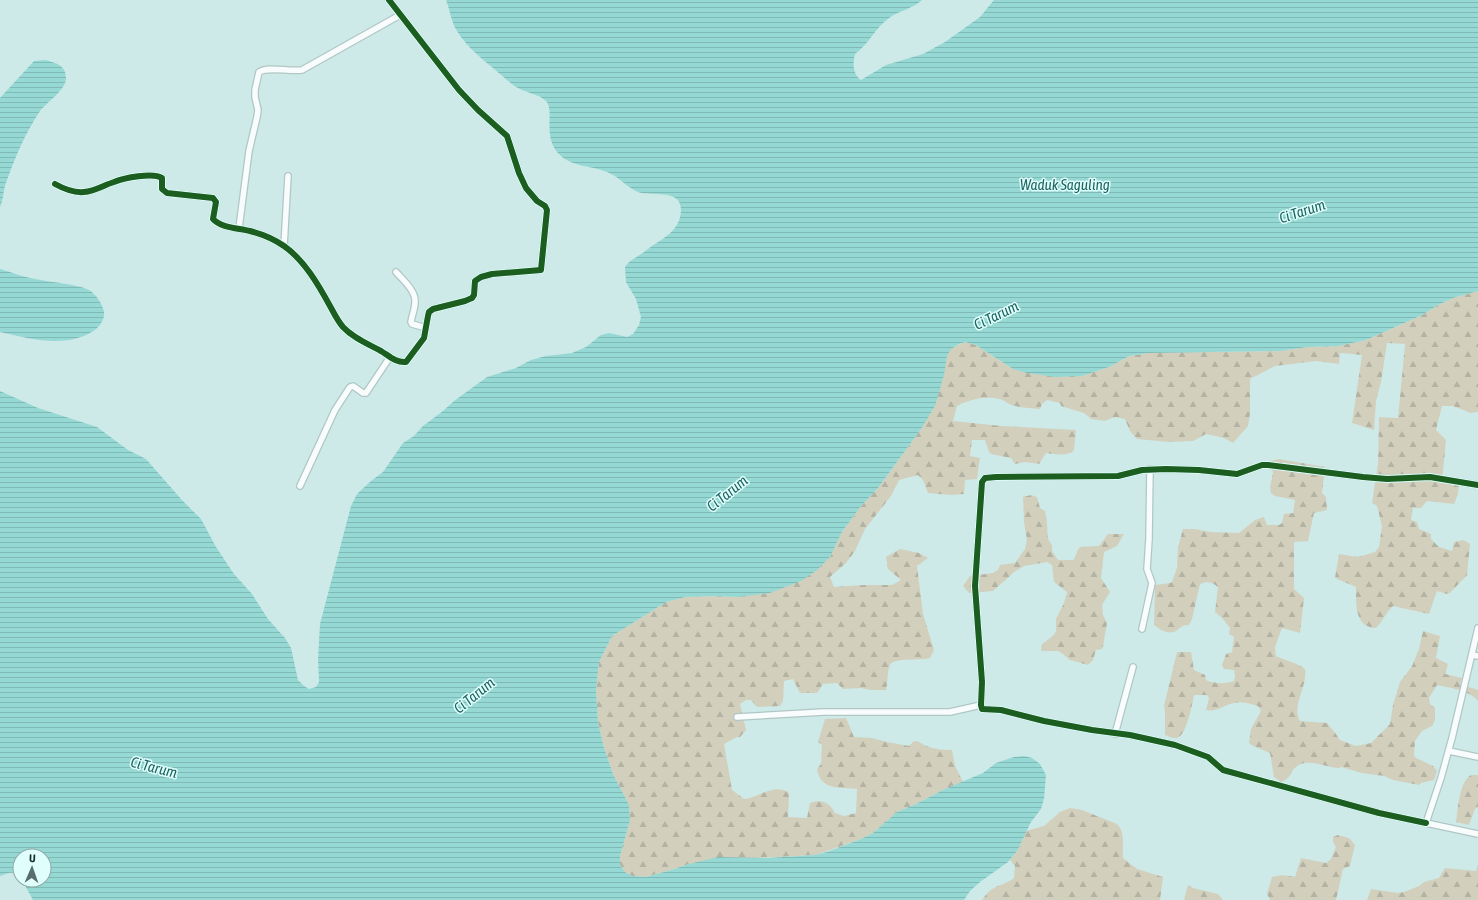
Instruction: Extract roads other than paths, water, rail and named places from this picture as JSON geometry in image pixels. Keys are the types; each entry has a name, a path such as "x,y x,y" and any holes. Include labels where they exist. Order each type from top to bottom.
{"street":[{"path":"55,184 65,190 84,192 121,180 154,175 162,178 162,189 167,193 216,199 213,219 218,224 239,228 266,236 284,246 295,255 313,278 343,328 352,336 390,357 406,362 424,338 429,312 433,309 472,298 474,295 475,281 477,278 492,274 541,270 547,210 545,206 532,196 521,179 507,136 478,110 462,93 389,0"},
{"path":"239,228 249,151 258,110 255,90 259,72 263,69 293,72 302,70 400,15"},
{"path":"284,246 288,176"},
{"path":"396,272 411,289 415,297 411,323 413,325 426,328"},
{"path":"300,486 335,410 350,387 353,386 363,393 366,393 390,357"},
{"path":"1478,485 1430,477 1388,479 1268,465 1262,465 1237,474 1198,470 1150,469 1118,476 987,477 983,480 975,586 982,682 981,705 984,709 1001,710 1044,721 1115,734 1130,735 1176,745 1208,757 1223,770 1379,813 1478,834"},
{"path":"1142,629 1152,583 1147,569 1150,469"},
{"path":"1426,823 1475,655 1478,628"},
{"path":"1115,734 1133,667"},
{"path":"737,717 824,712 950,712 981,705"},
{"path":"1448,751 1478,757"}],"water":[{"name":"Waduk Saguling","path":"446,0 922,0 915,5 897,13 884,22 865,45 855,54 855,71 856,75 861,80 886,65 923,54 945,42 980,17 994,0 1478,0 1478,291 1453,298 1422,315 1366,340 1338,346 1307,347 1280,351 1148,353 1129,356 1109,367 1082,376 1055,377 1027,373 1013,369 976,345 965,342 959,344 951,349 947,356 944,375 935,406 921,429 878,488 861,506 842,532 830,557 817,570 801,581 770,593 739,597 685,597 666,602 612,636 599,662 596,690 598,722 604,748 613,774 629,805 630,820 620,856 620,865 625,872 632,876 646,877 718,857 768,858 815,855 827,852 873,833 897,812 983,773 996,763 1014,757 1025,756 1032,758 1040,764 1046,775 1044,799 1041,809 1031,822 1017,851 1008,862 980,882 970,891 964,900 33,900 26,888 52,888 52,848 12,848 12,873 0,876 0,391 38,408 97,427 128,450 146,459 181,499 201,519 216,547 234,574 252,594 268,619 285,638 291,648 298,680 309,689 316,687 319,682 318,659 320,624 351,506 357,494 383,472 403,443 414,436 423,426 454,401 487,377 516,368 531,360 546,356 572,353 586,347 601,335 609,333 627,337 633,334 639,325 641,317 636,299 626,282 625,267 628,263 665,237 675,228 680,217 681,209 679,202 676,198 664,194 638,192 607,172 576,164 565,159 557,152 552,144 550,136 550,112 546,101 516,87 482,59 461,37 452,20"},
{"path":"45,60 62,67 66,74 65,82 60,91 40,111 25,136 6,183 0,207 0,98 34,61"},
{"path":"0,269 31,278 71,285 89,290 97,297 102,306 104,317 102,322 95,330 84,336 61,341 48,341 0,332"}],"water label":[{"name":"Ci Tarum","path":"1302,211"},
{"name":"Ci Tarum","path":"996,315"},
{"name":"Ci Tarum","path":"727,493"},
{"name":"Ci Tarum","path":"474,695"},
{"name":"Ci Tarum","path":"154,767"}]}
